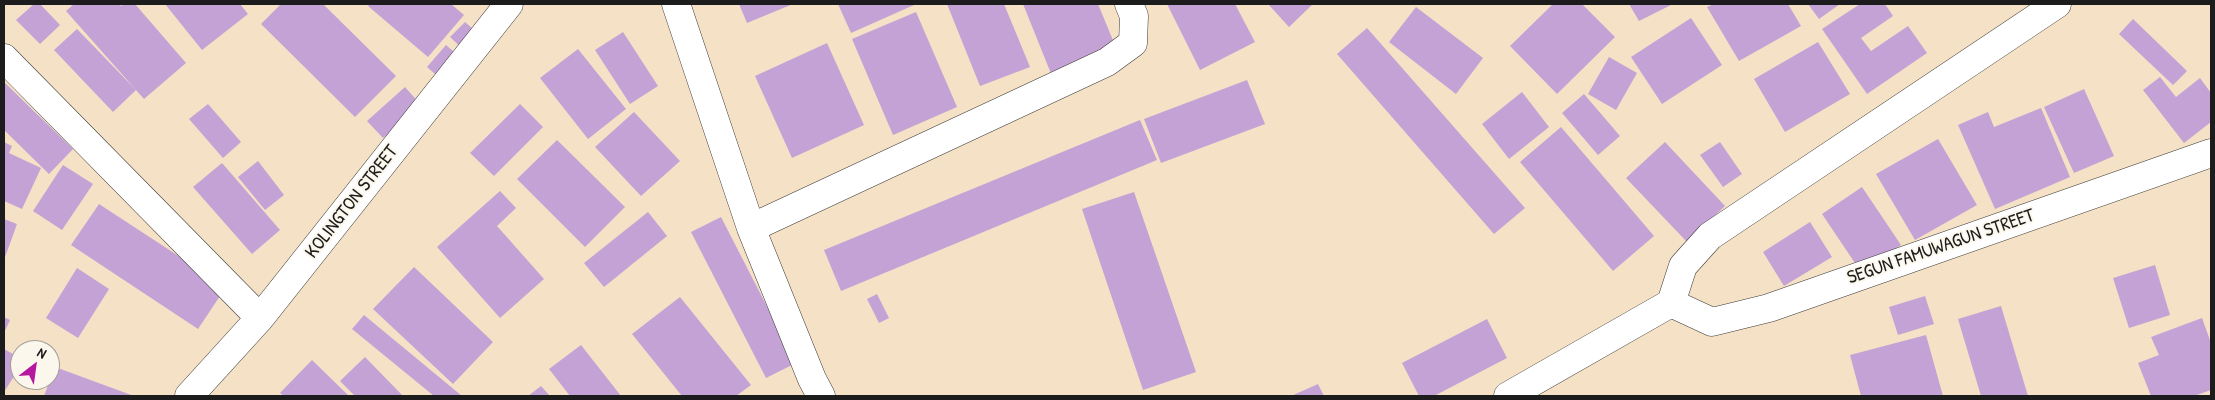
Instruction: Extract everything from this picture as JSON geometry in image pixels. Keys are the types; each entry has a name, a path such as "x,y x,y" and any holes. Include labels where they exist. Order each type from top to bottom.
{"street":[{"name":"KOLINGTON STREET","path":"190,396 260,318 509,4"},
{"path":"676,4 751,228 812,379 821,396"},
{"path":"751,228 1107,62 1134,43 1134,16 1129,4"},
{"path":"1508,396 1671,303 1683,266 1710,236 2057,4"},
{"path":"4,58 260,318"},
{"name":"SEGUN FAMUWAGUN STREET","path":"1671,303 1712,322 1769,308 2211,153"}],"building":[{"path":"34,4 40,4 60,25 40,44 16,20"},
{"path":"74,4 119,4 121,6 123,4 135,4 186,63 144,99 66,11"},
{"path":"165,4 240,4 248,14 202,50"},
{"path":"281,4 323,4 396,76 355,117 261,24"},
{"path":"370,4 451,4 464,15 428,57 368,6"},
{"path":"739,4 793,4 747,23"},
{"path":"838,4 913,4 914,5 851,33"},
{"path":"947,4 1004,4 1030,67 980,86"},
{"path":"1023,4 1098,4 1117,50 1052,76"},
{"path":"1167,4 1235,4 1255,42 1200,70"},
{"path":"1268,4 1313,4 1289,27"},
{"path":"1553,4 1582,4 1615,37 1557,94 1510,46"},
{"path":"1629,4 1673,4 1639,21"},
{"path":"1714,4 1788,4 1801,26 1739,61 1707,7"},
{"path":"1808,4 1840,4 1819,19"},
{"path":"1860,4 1885,4 1893,16 1861,38 1871,51 1908,26 1927,53 1867,94 1822,29"},
{"path":"1416,7 1483,58 1456,94 1389,42"},
{"path":"916,12 957,107 893,135 852,39"},
{"path":"1691,18 1722,65 1662,104 1631,57"},
{"path":"2133,19 2187,71 2173,85 2119,34"},
{"path":"465,22 481,36 466,52 450,37"},
{"path":"1367,28 1525,208 1494,234 1337,54"},
{"path":"77,29 136,90 113,112 54,50"},
{"path":"623,32 658,86 630,104 595,50"},
{"path":"1818,42 1850,94 1785,132 1754,79"},
{"path":"827,43 864,125 792,158 755,76"},
{"path":"446,45 461,58 442,80 427,67"},
{"path":"578,49 626,109 588,139 540,78"},
{"path":"1609,57 1637,73 1616,110 1588,94"},
{"path":"2160,77 2176,97 2200,78 2211,93 2211,122 2184,143 2143,90"},
{"path":"1247,80 1265,124 1161,163 1144,119"},
{"path":"4,82 73,149 49,174 4,130"},
{"path":"405,87 421,105 383,138 367,121"},
{"path":"2084,89 2114,156 2074,173 2044,107"},
{"path":"1522,92 1549,127 1509,159 1482,124"},
{"path":"1584,94 1620,136 1598,155 1562,113"},
{"path":"208,104 241,142 223,158 189,119"},
{"path":"520,104 543,127 494,176 470,153"},
{"path":"2041,108 2070,177 1995,209 1958,125 1988,112 1994,127"},
{"path":"634,112 680,161 641,196 595,147"},
{"path":"1140,120 1157,160 841,291 824,250"},
{"path":"1561,127 1654,236 1613,271 1520,162"},
{"path":"1938,139 1977,205 1915,240 1876,174"},
{"path":"557,140 625,207 585,247 517,179"},
{"path":"4,142 12,146 9,153 41,168 22,209 4,201"},
{"path":"1665,142 1725,206 1687,242 1626,178"},
{"path":"1720,142 1742,174 1723,187 1700,155"},
{"path":"258,161 284,195 265,210 238,177"},
{"path":"222,163 280,230 252,254 193,187"},
{"path":"63,165 93,184 62,230 33,211"},
{"path":"1862,187 1901,245 1861,272 1822,214"},
{"path":"500,191 516,208 497,226 544,279 500,318 437,247"},
{"path":"1134,192 1196,372 1143,390 1082,209"},
{"path":"99,204 226,287 198,329 71,245"},
{"path":"648,212 667,236 604,287 584,263"},
{"path":"721,217 796,363 766,378 691,232"},
{"path":"4,219 17,224 4,260"},
{"path":"1810,222 1832,257 1784,286 1763,252"},
{"path":"2155,265 2170,315 2129,328 2113,278"},
{"path":"414,267 493,342 453,384 373,309"},
{"path":"77,268 109,289 78,338 46,318"},
{"path":"877,294 889,318 879,323 867,299"},
{"path":"1925,296 1934,324 1898,335 1889,307"},
{"path":"680,297 751,385 736,396 682,396 632,334"},
{"path":"2001,306 2028,396 1981,396 1958,319"},
{"path":"364,315 462,396 434,396 352,329"},
{"path":"4,317 10,320 4,333"},
{"path":"2202,318 2211,343 2211,390 2194,396 2151,396 2138,363 2159,355 2151,337"},
{"path":"1487,319 1507,358 1434,396 1419,396 1402,363"},
{"path":"1926,335 1943,396 1861,396 1850,355"},
{"path":"581,345 621,396 570,396 549,369"},
{"path":"4,349 10,352 10,383 4,392"},
{"path":"365,357 403,396 355,396 340,381"},
{"path":"312,360 349,396 284,396 280,393"},
{"path":"60,369 134,396 44,396 46,390 60,390"},
{"path":"1318,384 1324,396 1291,396"},
{"path":"541,386 550,396 528,396"}]}
